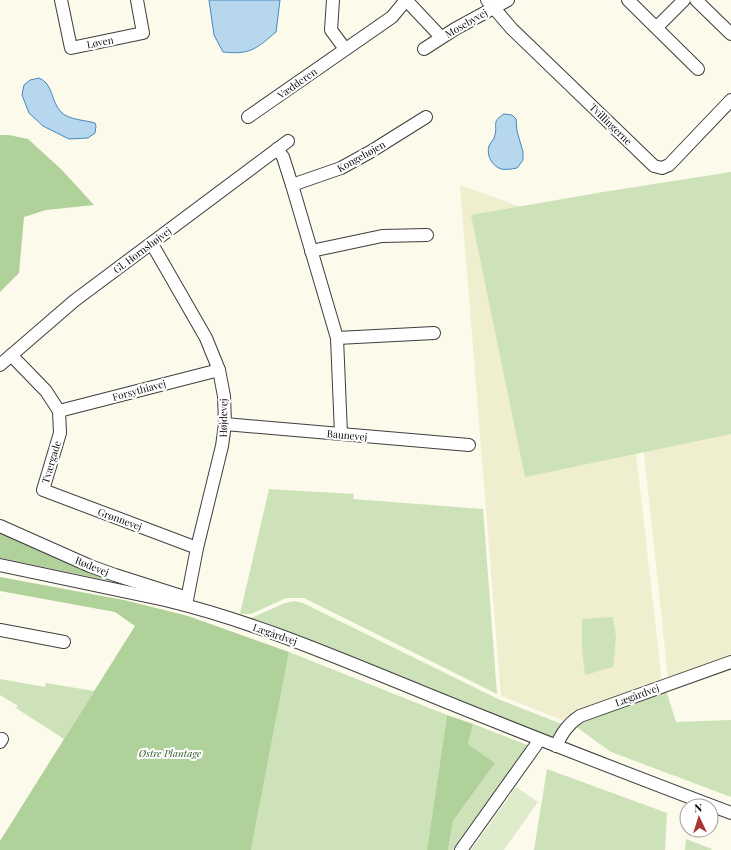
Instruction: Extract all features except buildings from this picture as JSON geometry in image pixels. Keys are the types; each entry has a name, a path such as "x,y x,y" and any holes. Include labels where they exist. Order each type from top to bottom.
{"street":[{"name":"Løven","path":"61,0 71,48 143,33 137,0"},
{"path":"333,0 330,30 346,49"},
{"path":"406,0 441,37"},
{"name":"Vædderen","path":"248,117 392,17 406,0"},
{"name":"Mosebyvej","path":"424,49 490,4 508,0"},
{"path":"628,0 698,69"},
{"path":"657,27 684,0"},
{"path":"696,0 731,34"},
{"name":"Tvillingerne","path":"490,4 512,29 654,166 662,168 669,165 731,100"},
{"name":"Kongehøjen","path":"292,185 341,168 370,152 426,117"},
{"name":"Gl. Hornshøjvej","path":"0,365 74,301 288,141"},
{"path":"277,149 283,157 292,185 337,338 341,434"},
{"path":"311,251 382,236 427,235"},
{"name":"Højdevej","path":"152,244 206,338 219,370 224,396 225,424 222,446 197,548 187,602"},
{"path":"337,338 434,332"},
{"path":"11,355 46,391 59,411"},
{"name":"Forsythiavej","path":"59,411 219,370"},
{"name":"Tværgade","path":"42,490 60,433 59,411"},
{"name":"Baunevej","path":"225,424 469,446"},
{"name":"Grønnevej","path":"42,490 197,548"},
{"name":"Rødevej","path":"0,526 96,568 187,602"},
{"name":"Lægårdvej","path":"0,565 187,602 304,645 538,739 731,814"},
{"path":"0,630 64,642"},
{"name":"Lægårdvej","path":"556,746 563,731 580,716 731,662"},
{"path":"461,850 536,745 538,739"}],"green space":[{"path":"0,135 9,135 28,139 62,170 94,205 46,210 24,217 19,273 0,292"},
{"path":"731,172 731,434 525,477 471,215"},
{"path":"460,185 612,240 662,683 565,721 501,696"},
{"path":"622,246 731,287 731,656 668,678"},
{"path":"269,489 354,494 353,499 483,509 497,694 304,598 286,598 251,614 240,614"},
{"path":"0,532 111,581 0,558"},
{"name":"Østre Plantage","path":"0,577 124,600 188,616 289,652 251,850 0,850 0,841 135,626 115,612 0,591"},
{"path":"294,601 303,603 498,699 562,724 553,736 544,736 247,620 285,603"},
{"path":"613,617 616,638 613,667 585,675 582,647 582,619"},
{"path":"289,652 447,715 427,850 251,850"},
{"path":"0,679 45,687 46,683 94,691 64,739 16,708 18,706 0,695"},
{"path":"666,690 676,722 731,720 731,797 611,752 575,726 588,718"},
{"path":"447,715 473,724 468,744 495,763 453,821 448,850 427,850"},
{"path":"473,724 530,746 453,850 448,850 453,821 495,763 468,744"},
{"path":"547,769 667,813 665,850 534,850"},
{"path":"516,787 538,802 504,850 471,850"},
{"path":"686,839 712,849 685,850"}],"water":[{"path":"209,0 280,0 276,32 252,50 240,53 223,52 214,35"},
{"path":"39,78 44,80 47,84 55,103 64,115 95,123 95,133 88,138 69,139 43,126 29,113 22,95 24,85 30,80"},
{"path":"504,114 512,115 516,119 517,131 523,152 523,160 517,168 498,168 490,160 488,153 489,145 494,139 497,119"}]}
